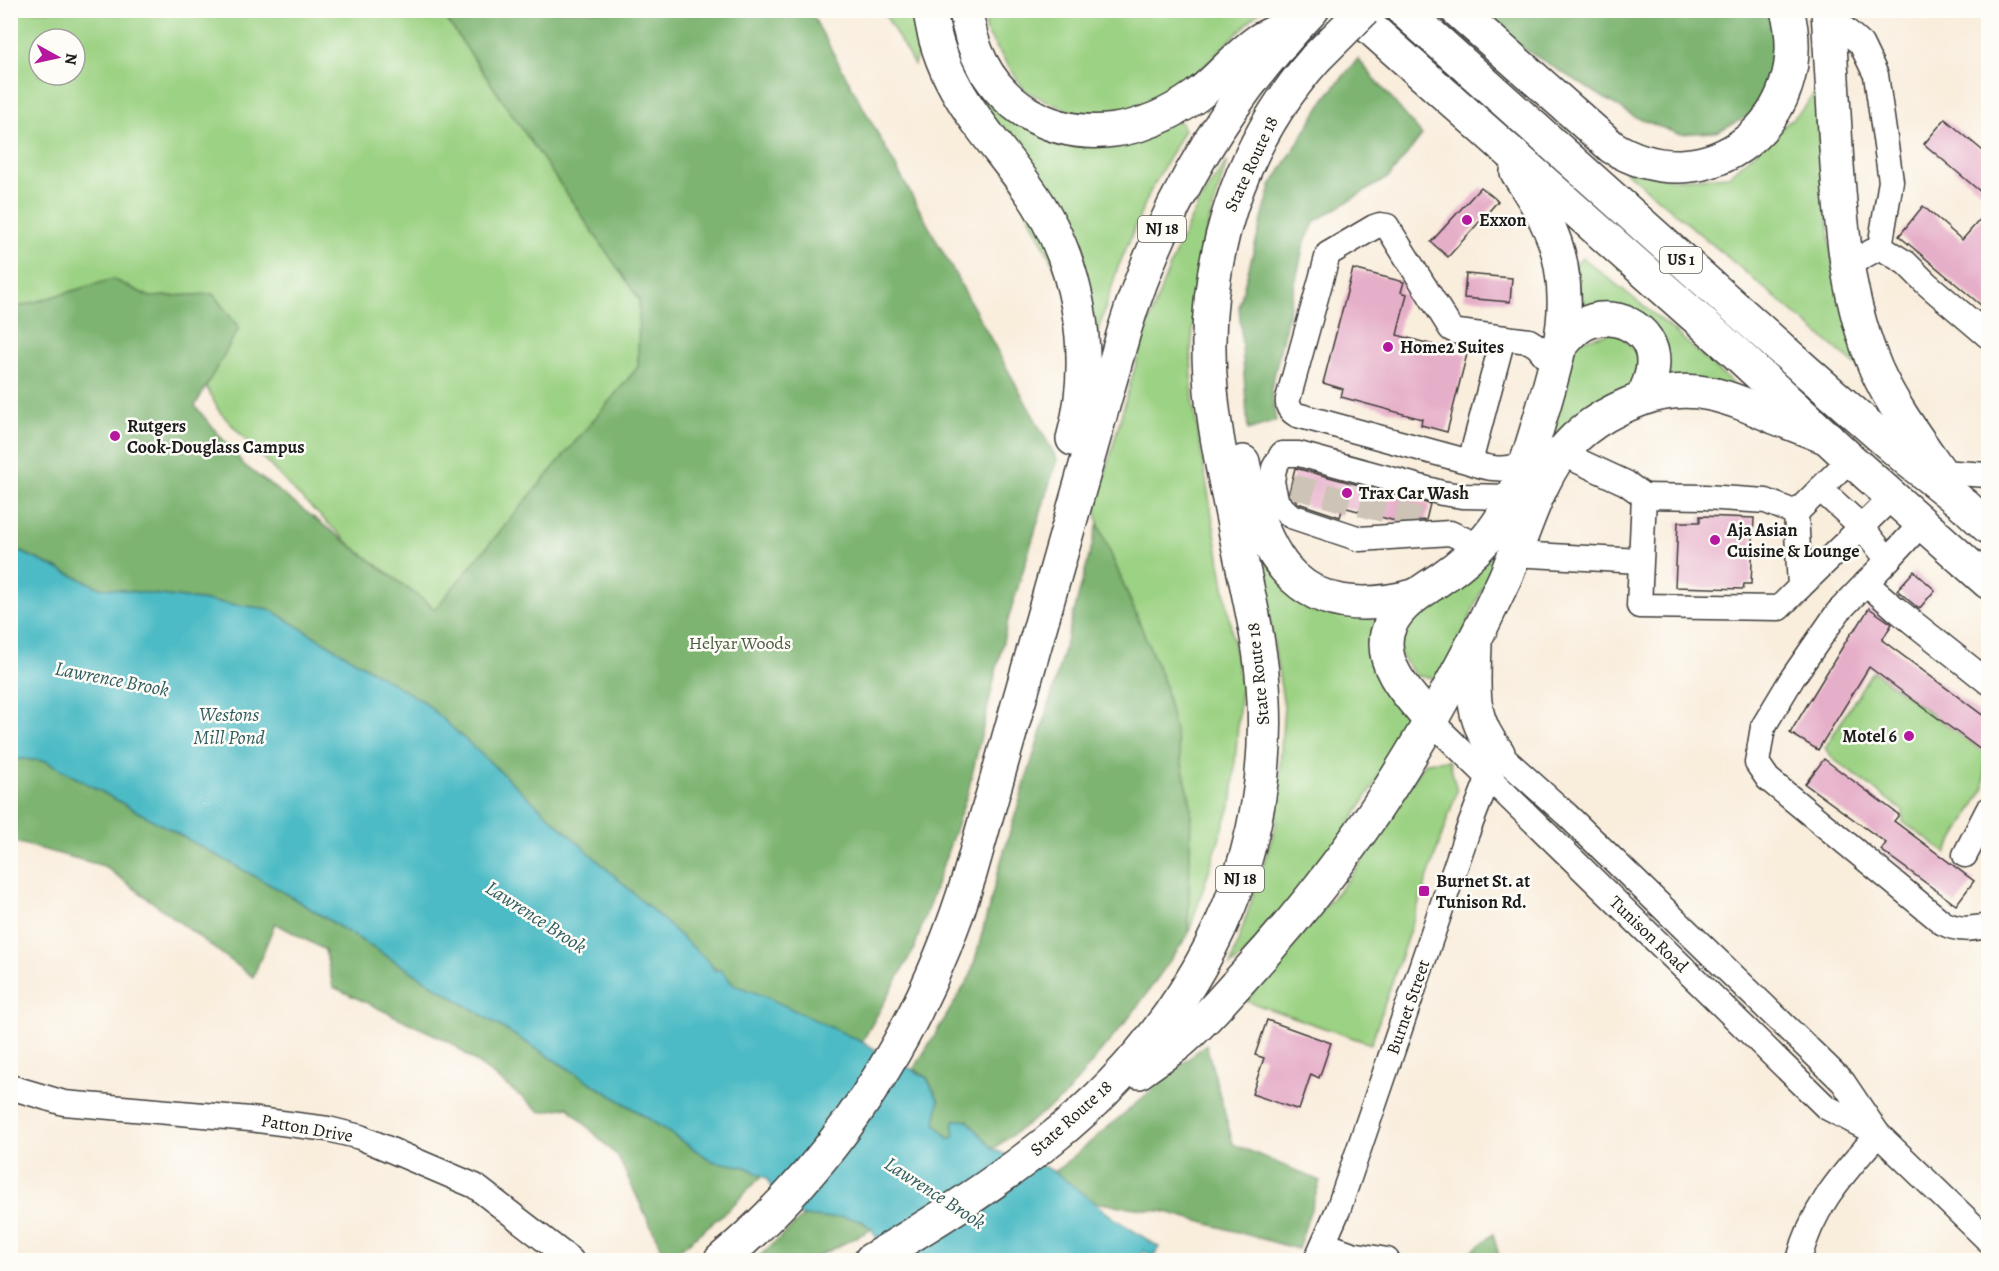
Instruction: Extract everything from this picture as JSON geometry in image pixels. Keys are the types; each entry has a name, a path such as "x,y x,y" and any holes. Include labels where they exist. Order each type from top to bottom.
{"highway":[{"path":"930,10 935,43 948,75 965,104 1040,206 1059,243 1074,287 1082,334 1083,380 1081,401 1065,469 1064,544"},
{"path":"966,10 968,26 978,58 996,86 1007,98 1048,123 1075,131 1089,132 1110,132 1132,127 1165,114 1197,95 1258,41 1308,14"},
{"path":"1341,10 1370,22"},
{"name":"US 1","path":"1350,10 1370,22 1497,140 1989,582"},
{"name":"US 1","path":"1403,10 1797,363 1910,462 1989,527"},
{"path":"1457,10 1612,147 1623,154 1647,162 1680,165 1711,160 1734,150 1758,132 1775,111 1788,86 1791,72 1793,41 1787,10"},
{"path":"1828,13 1840,210 1846,266 1857,312 1876,369 1897,409 1963,504"},
{"name":"NJ 18","path":"732,1252 802,1182 857,1111 904,1035 935,973 949,939 970,874 1139,285 1160,232 1190,174 1227,115 1267,62 1308,14"},
{"name":"State Route 18","path":"871,1260 943,1216 997,1179 1075,1119 1111,1083 1168,1018 1195,977 1231,904 1246,860 1257,811 1263,765 1264,698 1258,644 1214,420 1209,357 1210,309 1220,245 1240,180 1286,93 1316,58 1370,22"},
{"path":"1430,720 1397,680 1389,661 1387,636 1393,620 1414,596 1444,576 1479,546 1499,522 1513,497 1525,465 1557,357 1564,296 1557,248 1545,216 1497,140"},
{"path":"1210,309 1251,498 1263,532 1276,557 1295,579 1313,591 1332,599 1371,604 1414,596"},
{"path":"1557,357 1575,330 1588,322 1604,318 1627,322 1643,336 1653,357 1652,373 1642,398"},
{"path":"1075,1119 1179,1043 1258,961 1307,903 1351,844 1390,788 1475,638 1515,554 1545,480 1561,453 1582,432 1615,411 1642,398 1679,392 1714,394 1742,402 1839,449"},
{"path":"1475,638 1476,711 1493,765"}],"street":[{"path":"1828,13 1861,44 1876,75 1891,180 1880,247"},
{"path":"1525,465 1502,470 1483,468 1470,462 1297,415 1289,409 1288,399 1328,254 1374,227 1387,226 1451,329 1458,332 1529,342 1557,357"},
{"path":"1846,266 1880,247"},
{"path":"1880,247 1906,263 1927,284 1989,336"},
{"path":"1470,462 1503,338"},
{"path":"1800,587 1796,513 1820,489 1839,449"},
{"path":"1561,453 1626,483 1644,496 1705,496 1766,501 1796,513"},
{"path":"1450,533 1360,539 1291,516 1277,503 1281,484 1274,468 1282,454 1299,454 1443,494 1513,497"},
{"path":"1940,472 1989,474"},
{"path":"1820,489 1862,527 1888,560"},
{"path":"1450,533 1462,496"},
{"path":"1644,496 1639,606 1779,608 1892,497"},
{"path":"1426,521 1479,546"},
{"path":"1922,523 1838,612 1763,726 1757,763 1768,779 1943,923 1960,929 1989,926"},
{"path":"1515,554 1640,561"},
{"path":"1866,583 1989,682"},
{"name":"Tunison Road","path":"1430,720 1566,814 1844,1082 1878,1134 1989,1240"},
{"name":"Tunison Road","path":"1493,765 1642,927 1826,1107 1878,1134"},
{"name":"Burnet Street","path":"1320,1252 1369,1123 1467,833 1493,765"},
{"path":"1965,855 1989,810"},
{"path":"1642,927 1662,907"},
{"name":"Patton Drive","path":"10,1087 64,1103 250,1119 328,1129 360,1137 475,1186 571,1260"},
{"path":"1799,1260 1818,1209 1878,1134"},
{"path":"1320,1252 1353,1254 1387,1260"}],"green space":[{"path":"11,11 441,11 639,299 638,367 435,609 351,545 293,490 219,411 206,386 239,328 213,294 150,297 113,279 11,309"},
{"name":"Helyar Woods","path":"441,11 810,11 1057,459 1008,620 968,792 914,949 862,1042 734,985 424,702 269,609 98,587 11,547 11,309 113,279 150,297 213,294 239,328 195,406 244,465 435,609 638,367 639,299"},
{"path":"883,11 915,11 921,43 914,65"},
{"path":"940,11 954,11 1019,120 1180,121 1184,130 1149,194 1117,270 1094,345 960,79"},
{"path":"987,11 1260,11 1178,92 1093,122 1025,91 985,30"},
{"path":"1479,11 1770,11 1777,29 1777,56 1770,80 1759,103 1747,117 1716,132 1678,134 1635,117 1519,46"},
{"path":"1358,59 1422,135 1389,177 1315,221 1304,244 1271,390 1276,421 1248,430 1239,305 1271,186 1326,97"},
{"path":"1815,92 1832,259 1859,368 1623,169 1677,179 1729,176 1805,107"},
{"path":"1227,161 1199,265 1191,352 1193,403 1241,687 1232,800 1188,935 1191,805 1164,682 1098,523 1096,509 1139,353 1166,276 1199,203"},
{"path":"1583,258 1665,323 1741,391 1660,383 1662,352 1575,319 1574,265"},
{"path":"1617,331 1640,357 1633,386 1543,458 1575,342"},
{"path":"1098,523 1164,682 1191,805 1188,935 1135,1010 1063,1098 993,1149 967,1120 953,1125 955,1136 949,1140 935,1123 939,1101 927,1077 914,1069 971,975 1001,861 1047,712"},
{"path":"1254,526 1300,599 1379,621 1414,720 1336,846 1251,949 1230,966 1276,825 1284,706"},
{"path":"1508,530 1452,658 1435,678 1416,676 1400,654 1401,626"},
{"path":"1874,672 1985,753 1984,789 1946,853 1903,822 1903,811 1832,758 1825,748 1871,673"},
{"path":"10,758 46,761 285,893 635,1110 712,1161 746,1167 762,1176 729,1209 667,1260 618,1157 568,1107 541,1112 450,1042 333,987 325,950 275,923 253,977 104,866 11,841"},
{"path":"1449,760 1457,791 1371,1044 1246,1001 1356,870 1425,762"},
{"path":"1206,1044 1233,1144 1320,1181 1298,1249 1166,1212 1092,1202 1055,1172"},
{"path":"804,1216 848,1218 872,1229 811,1260 755,1260"},
{"path":"1493,1234 1500,1260 1461,1260"}],"water":[{"name":"Westons Mill Pond","path":"10,547 98,587 269,609 424,702 710,963 715,971 720,969 734,985 762,995 862,1042 926,1077 939,1101 935,1123 949,1139 955,1136 953,1125 955,1120 967,1120 993,1149 1036,1163 1055,1172 1115,1219 1159,1247 1153,1257 1144,1251 1138,1260 888,1260 872,1229 862,1221 844,1217 823,1218 795,1215 781,1204 766,1178 746,1167 712,1161 635,1110 285,893 46,761 11,758"}],"building":[{"path":"1945,119 1989,156 1989,199 1924,144"},
{"name":"Exxon","path":"1481,187 1498,201 1448,257 1431,242"},
{"path":"1923,206 1962,240 1989,209 1989,312 1899,236"},
{"name":"Home2 Suites","path":"1353,269 1404,282 1401,292 1407,294 1397,335 1467,354 1447,432 1421,425 1422,419 1341,397 1343,389 1323,383"},
{"path":"1466,274 1512,278 1510,302 1464,298"},
{"name":"Trax Car Wash","path":"1295,468 1430,504 1426,520 1399,522 1343,507 1340,517 1298,503 1289,492"},
{"name":"Aja Asian Cuisine & Lounge","path":"1700,516 1754,518 1751,584 1744,584 1743,589 1675,587 1678,522 1700,522"},
{"path":"1914,571 1935,590 1919,609 1897,590"},
{"path":"1869,608 1892,624 1882,640 1989,720 1989,756 1869,667 1818,750 1790,733 1851,633"},
{"path":"1824,759 1899,815 1894,821 1974,881 1956,905 1881,850 1886,843 1805,784"},
{"path":"1267,1020 1331,1043 1319,1078 1311,1074 1299,1110 1252,1094 1264,1058 1255,1055"}],"tunnel":[{"path":"1291,486 1426,521"}],"place":[{"name":"Exxon","path":"1467,220"},
{"name":"Home2 Suites","path":"1388,347"},
{"name":"Rutgers Cook-Douglass Campus","path":"115,436"},
{"name":"Trax Car Wash","path":"1347,493"},
{"name":"Aja Asian Cuisine & Lounge","path":"1715,540"},
{"name":"Motel 6","path":"1909,736"},
{"name":"Burnet St. at Tunison Rd.","path":"1424,891"}],"water label":[{"name":"Lawrence Brook","path":"112,679"},
{"name":"Lawrence Brook","path":"536,917"},
{"name":"Lawrence Brook","path":"935,1193"}]}
